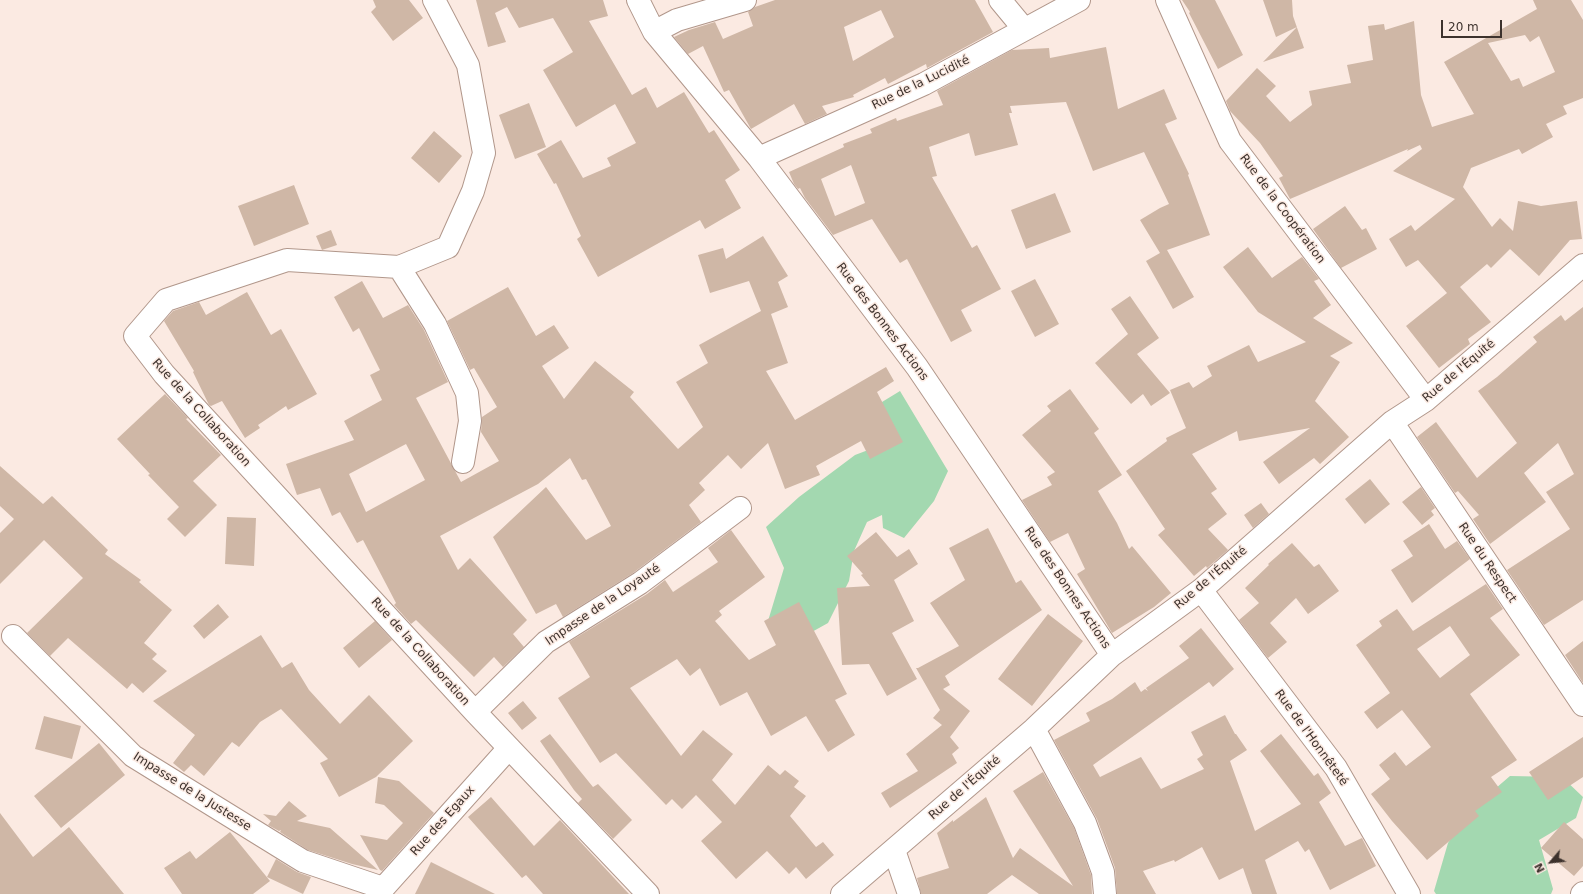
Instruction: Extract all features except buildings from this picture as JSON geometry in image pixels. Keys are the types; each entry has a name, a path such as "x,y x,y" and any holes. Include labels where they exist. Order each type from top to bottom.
{"street":[{"name":"Rue de la Collaboration","path":"434,0 468,65 484,153 473,191 448,247 400,267 287,260 166,300 135,336 164,374 474,712 648,894"},
{"name":"Rue des Bonnes Actions","path":"638,0 654,32 758,158 917,367 1112,655"},
{"path":"654,32 677,20 745,0"},
{"path":"1000,0 1024,29"},
{"name":"Rue de la Lucidité","path":"758,158 924,84 1079,0"},
{"name":"Rue de la Coopération","path":"1167,0 1230,140 1426,400"},
{"name":"Rue de l'Équité","path":"842,894 1034,729 1112,655 1201,590 1392,422 1426,400 1583,266"},
{"path":"400,267 435,324 467,392 470,421 463,462"},
{"name":"Rue du Respect","path":"1392,422 1583,705"},
{"name":"Impasse de la Loyauté","path":"474,712 546,642 640,583 740,508"},
{"name":"Rue de l'Honnêteté","path":"1201,590 1336,768 1410,894"},
{"name":"Impasse de la Justesse","path":"13,636 132,756 303,861 380,891"},
{"path":"1034,729 1085,823 1103,872 1105,894"},
{"name":"Rue des Egaux","path":"380,891 509,748"},
{"path":"894,850 908,894"}],"green space":[{"path":"900,391 948,471 934,501 904,538 883,528 882,515 867,522 854,551 849,581 828,623 801,638 768,621 784,568 766,527 799,497 855,455 884,444 882,402"},
{"path":"1510,776 1562,777 1583,797 1576,818 1539,840 1553,889 1551,894 1436,894 1434,891 1448,843 1467,813"}]}
